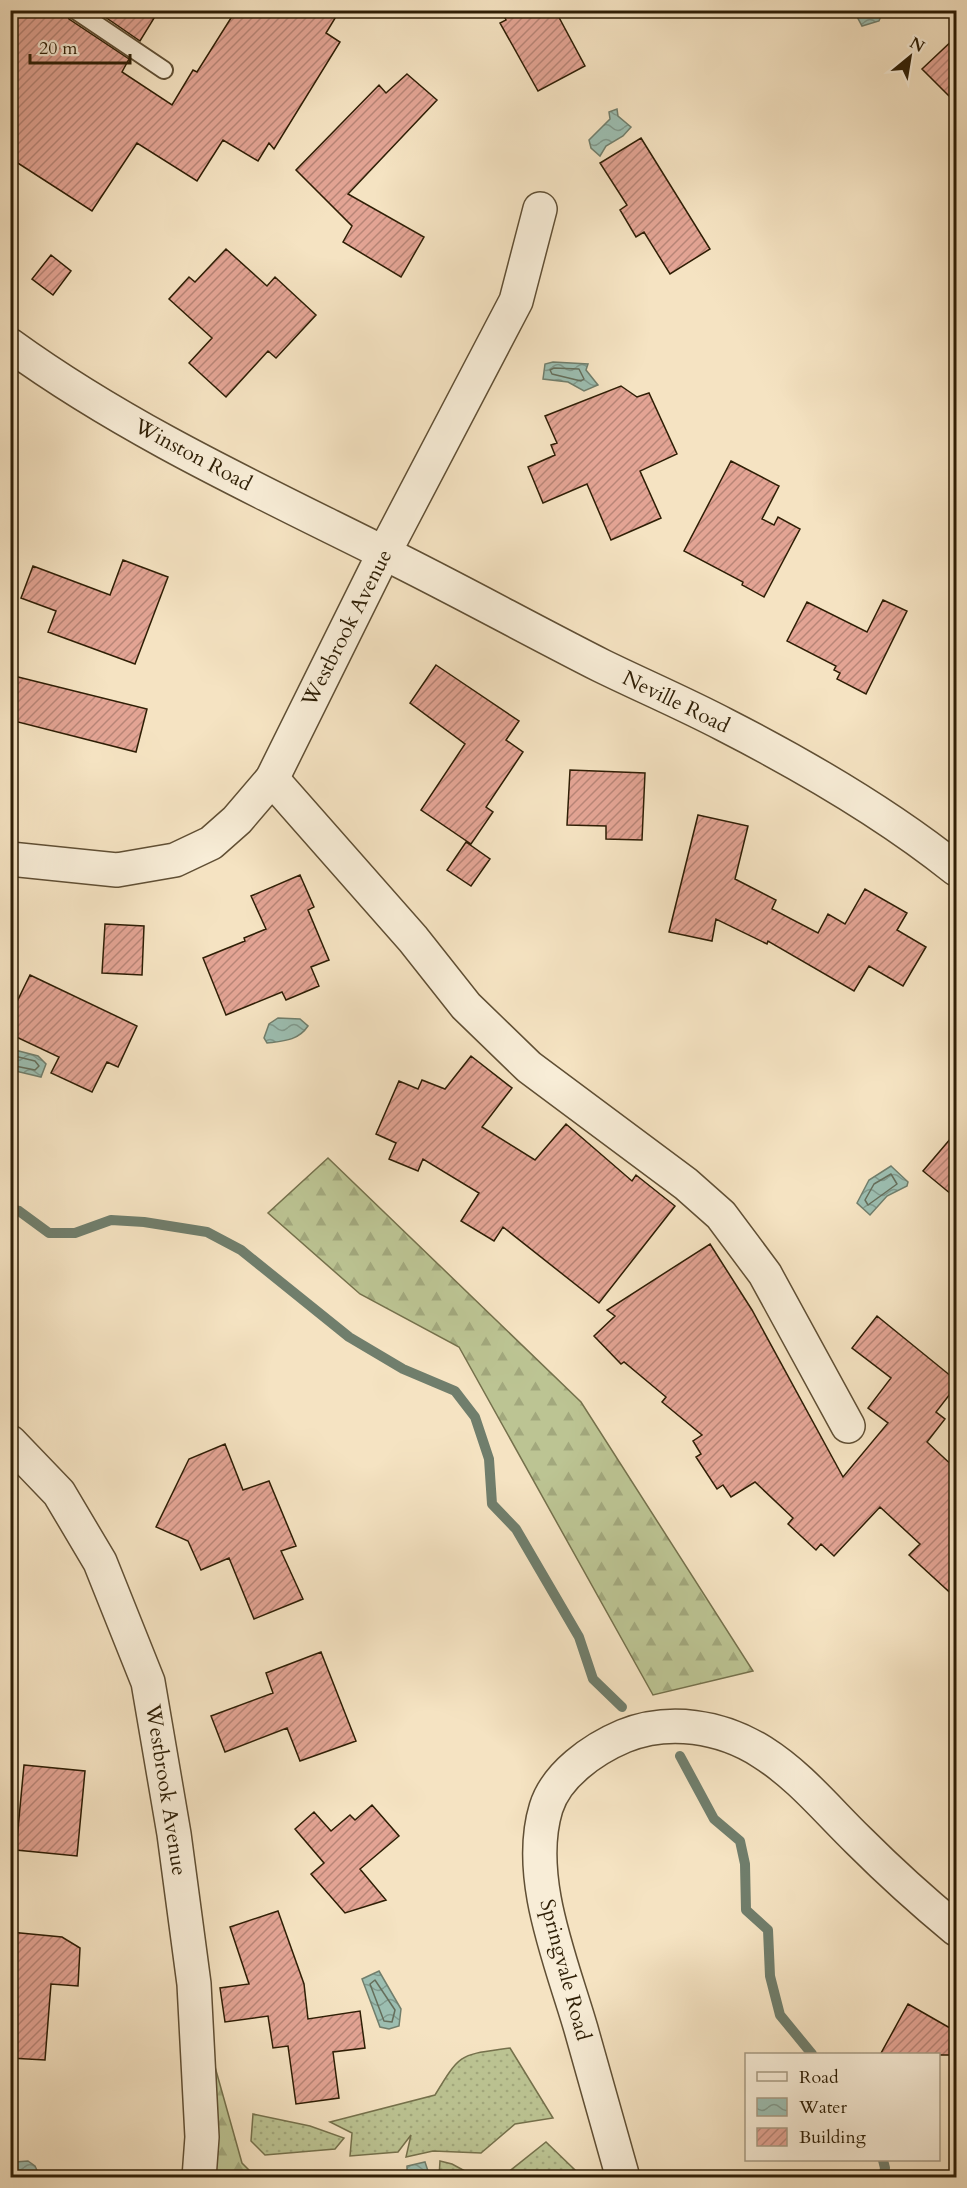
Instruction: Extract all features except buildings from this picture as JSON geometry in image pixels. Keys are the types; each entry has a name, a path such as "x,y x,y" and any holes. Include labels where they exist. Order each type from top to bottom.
{"street":[{"name":"Westbrook Avenue","path":"10,859 117,870 175,860 211,843 237,820 272,778 384,553 516,301 540,209"},
{"name":"Winston Road","path":"10,345 65,384 192,456 384,553"},
{"name":"Neville Road","path":"384,553 466,593 602,666 725,725 841,790 931,849 957,869"},
{"path":"272,778 413,939 466,1006 529,1066 686,1184 721,1215 765,1274 848,1426"},
{"name":"Westbrook Avenue","path":"10,1442 59,1493 100,1562 148,1682 174,1834 194,1984 202,2137 199,2178"},
{"name":"Springvale Road","path":"623,2178 553,1938 544,1893 541,1852 547,1806 577,1764 604,1744 638,1730 669,1726 700,1728 743,1741 763,1752 800,1780 859,1841 957,1929"}],"lane":[{"path":"75,10 164,70"}],"green space":[{"path":"328,1158 581,1402 753,1671 653,1695 459,1347 360,1294 268,1213"},
{"path":"208,2042 242,2163 256,2177 204,2178"},
{"path":"510,2048 553,2118 515,2124 481,2153 433,2151 406,2157 411,2135 398,2152 350,2156 352,2133 330,2122 435,2095 451,2070 464,2058 481,2052"},
{"path":"253,2114 310,2126 344,2138 335,2149 265,2155 251,2141"},
{"path":"546,2142 575,2170 578,2177 502,2177"},
{"path":"440,2161 452,2164 476,2177 439,2177"}],"water":[{"path":"854,11 876,11 881,16 879,21 862,26"},
{"path":"617,109 618,116 631,127 623,136 606,146 600,156 591,148 589,140 610,119 609,112"},
{"path":"553,362 588,364 586,370 598,385 584,391 568,382 543,379 545,364"},
{"path":"278,1018 300,1019 308,1026 300,1035 284,1041 267,1043 264,1038 269,1024"},
{"path":"11,1049 38,1056 46,1064 41,1077 11,1070"},
{"path":"891,1166 908,1182 907,1186 887,1196 870,1215 857,1203 869,1180"},
{"path":"379,1971 401,2009 399,2026 389,2029 380,2027 362,1979"},
{"path":"28,2161 35,2166 40,2177 19,2177 13,2167 15,2162"},
{"path":"425,2162 430,2177 407,2177 407,2166"}],"waterway":[{"path":"10,1209 19,1211 49,1233 75,1233 111,1220 144,1222 207,1232 241,1250 349,1337 403,1369 455,1391 475,1417 489,1459 492,1504 516,1529 579,1637 593,1679 622,1707"},
{"path":"680,1756 714,1819 740,1841 745,1864 746,1910 768,1930 770,1976 780,2015 811,2053"},
{"path":"883,2161 885,2168 883,2178"}]}
